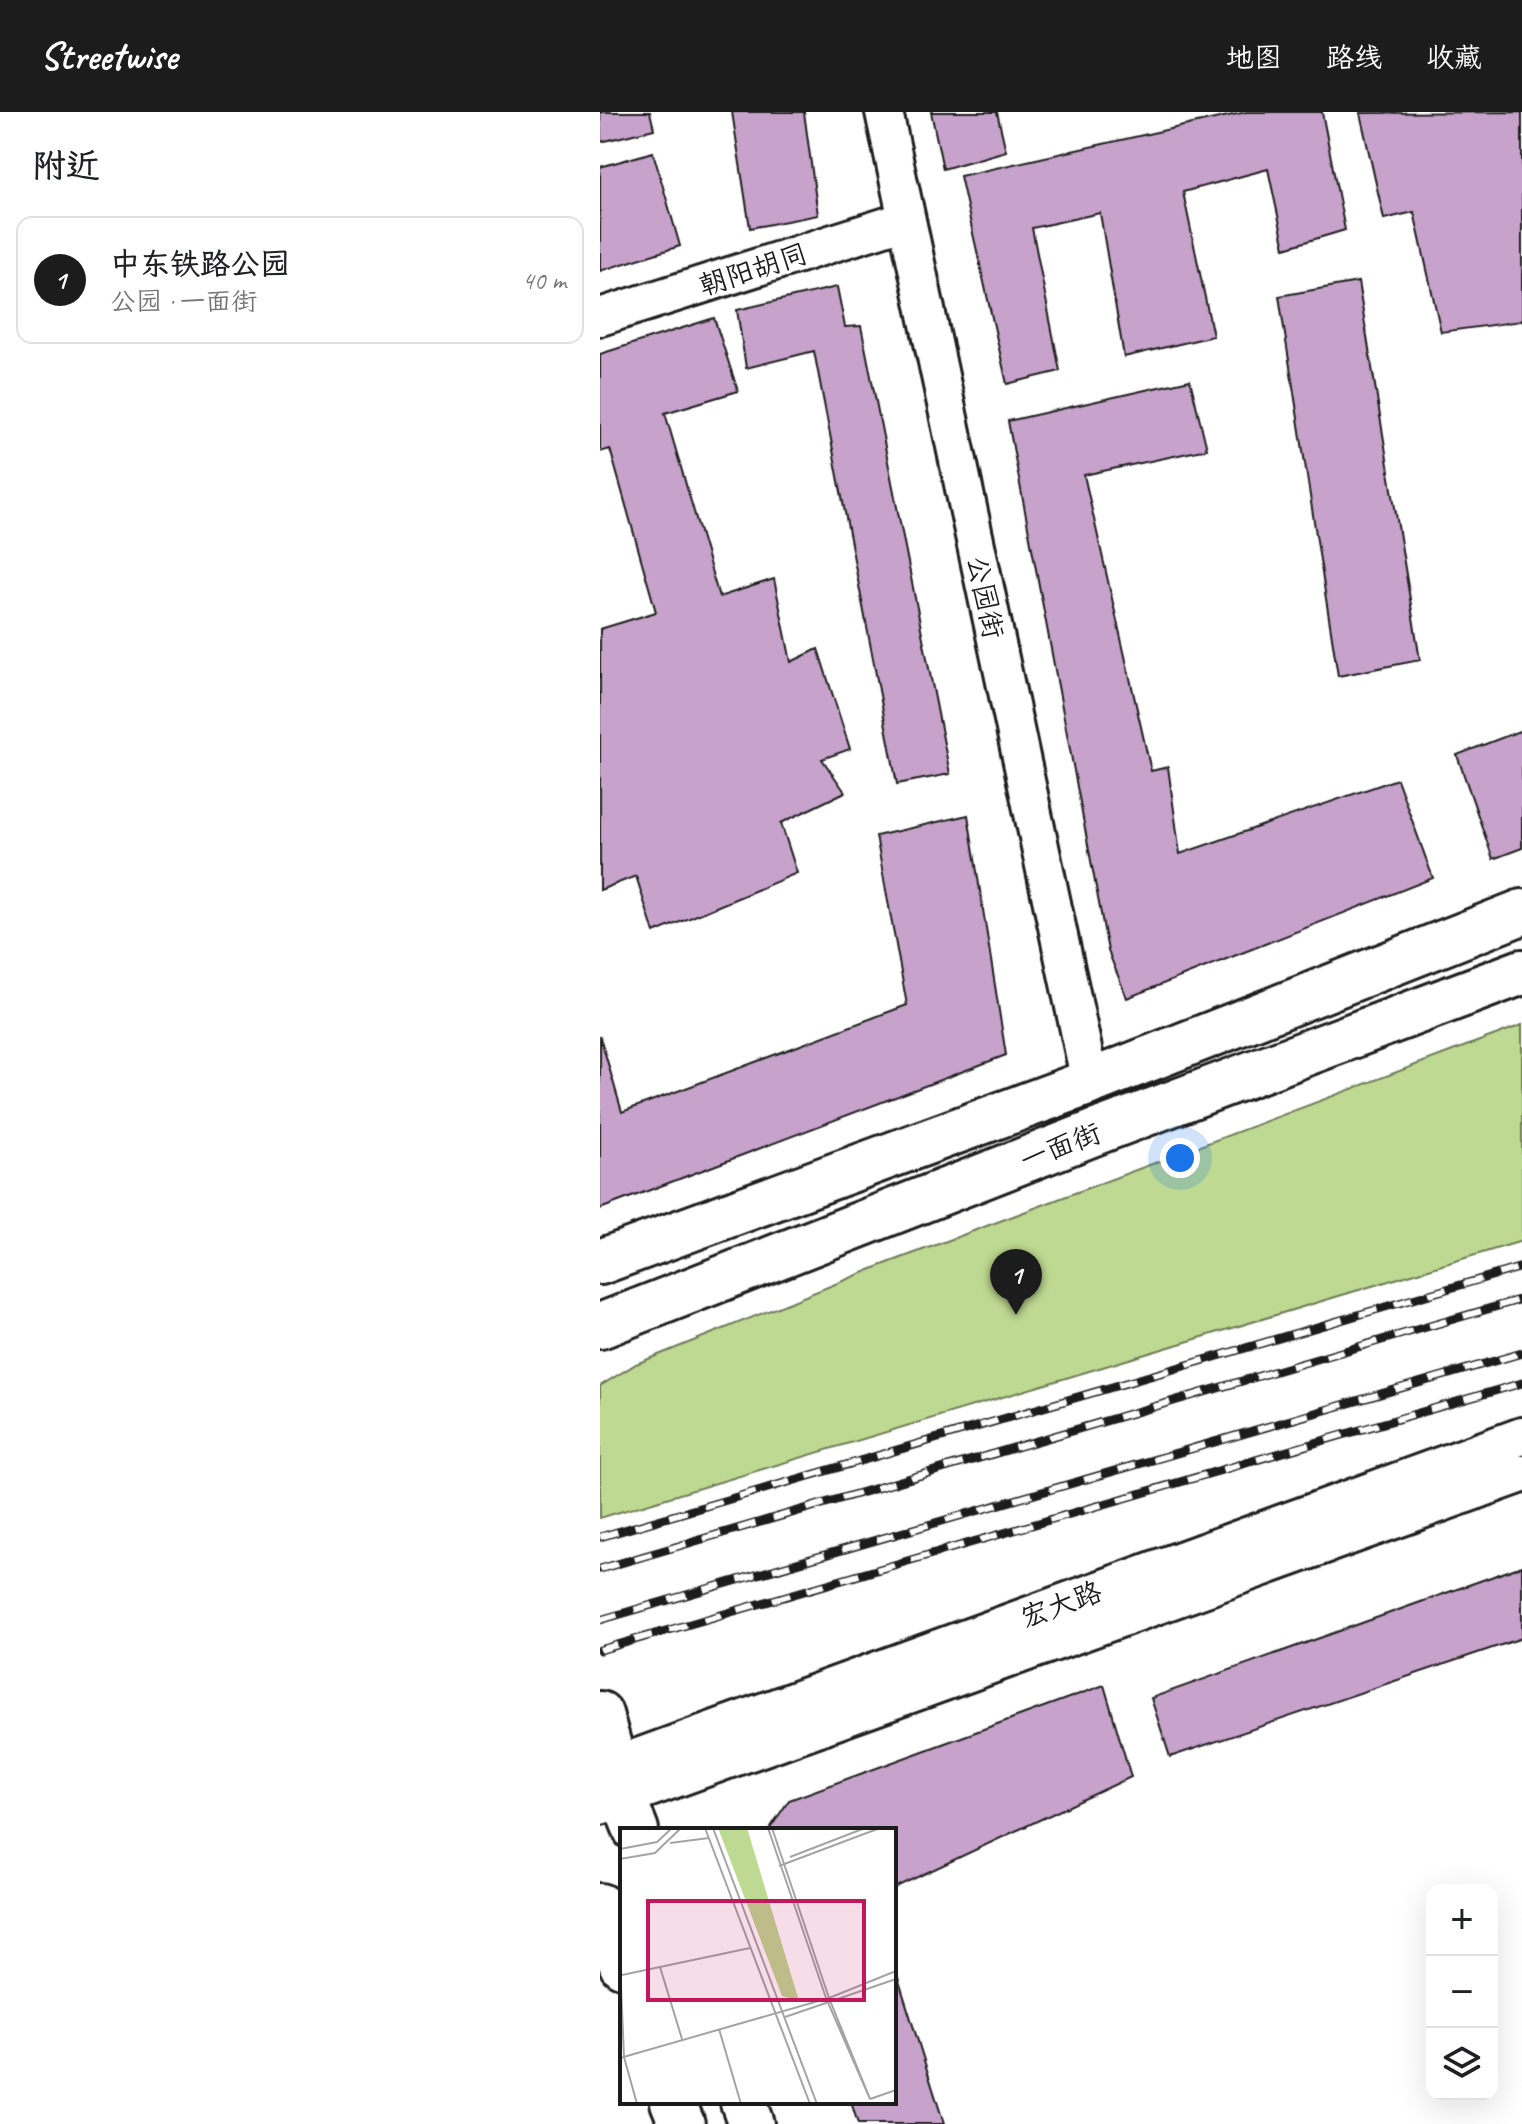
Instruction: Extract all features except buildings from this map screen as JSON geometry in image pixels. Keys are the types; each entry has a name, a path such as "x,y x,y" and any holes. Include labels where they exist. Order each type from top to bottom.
{"main road":[{"name":"一面街","path":"600,1262 1090,1082 1522,912"},
{"name":"一面街","path":"600,1326 1099,1131 1522,972"},
{"path":"600,1714 615,1794"},
{"path":"600,1906 620,1960"},
{"path":"674,2104 682,2124"},
{"path":"744,2104 751,2124"}],"street":[{"name":"公园街","path":"884,112 1090,1082"},
{"name":"朝阳胡同","path":"600,317 906,220"},
{"name":"宏大路","path":"615,1794 1522,1436"},
{"name":"宏大路","path":"615,1794 1522,1474"}],"green space":[{"path":"1522,1025 1522,1241 600,1518 600,1386 636,1364 880,1266"}],"railway":[{"path":"600,1537 1522,1267"},
{"path":"600,1569 1522,1299"},
{"path":"600,1620 1522,1353"},
{"path":"600,1650 1522,1383"}],"place":[{"name":"中东铁路公园","path":"1016,1315"}]}
